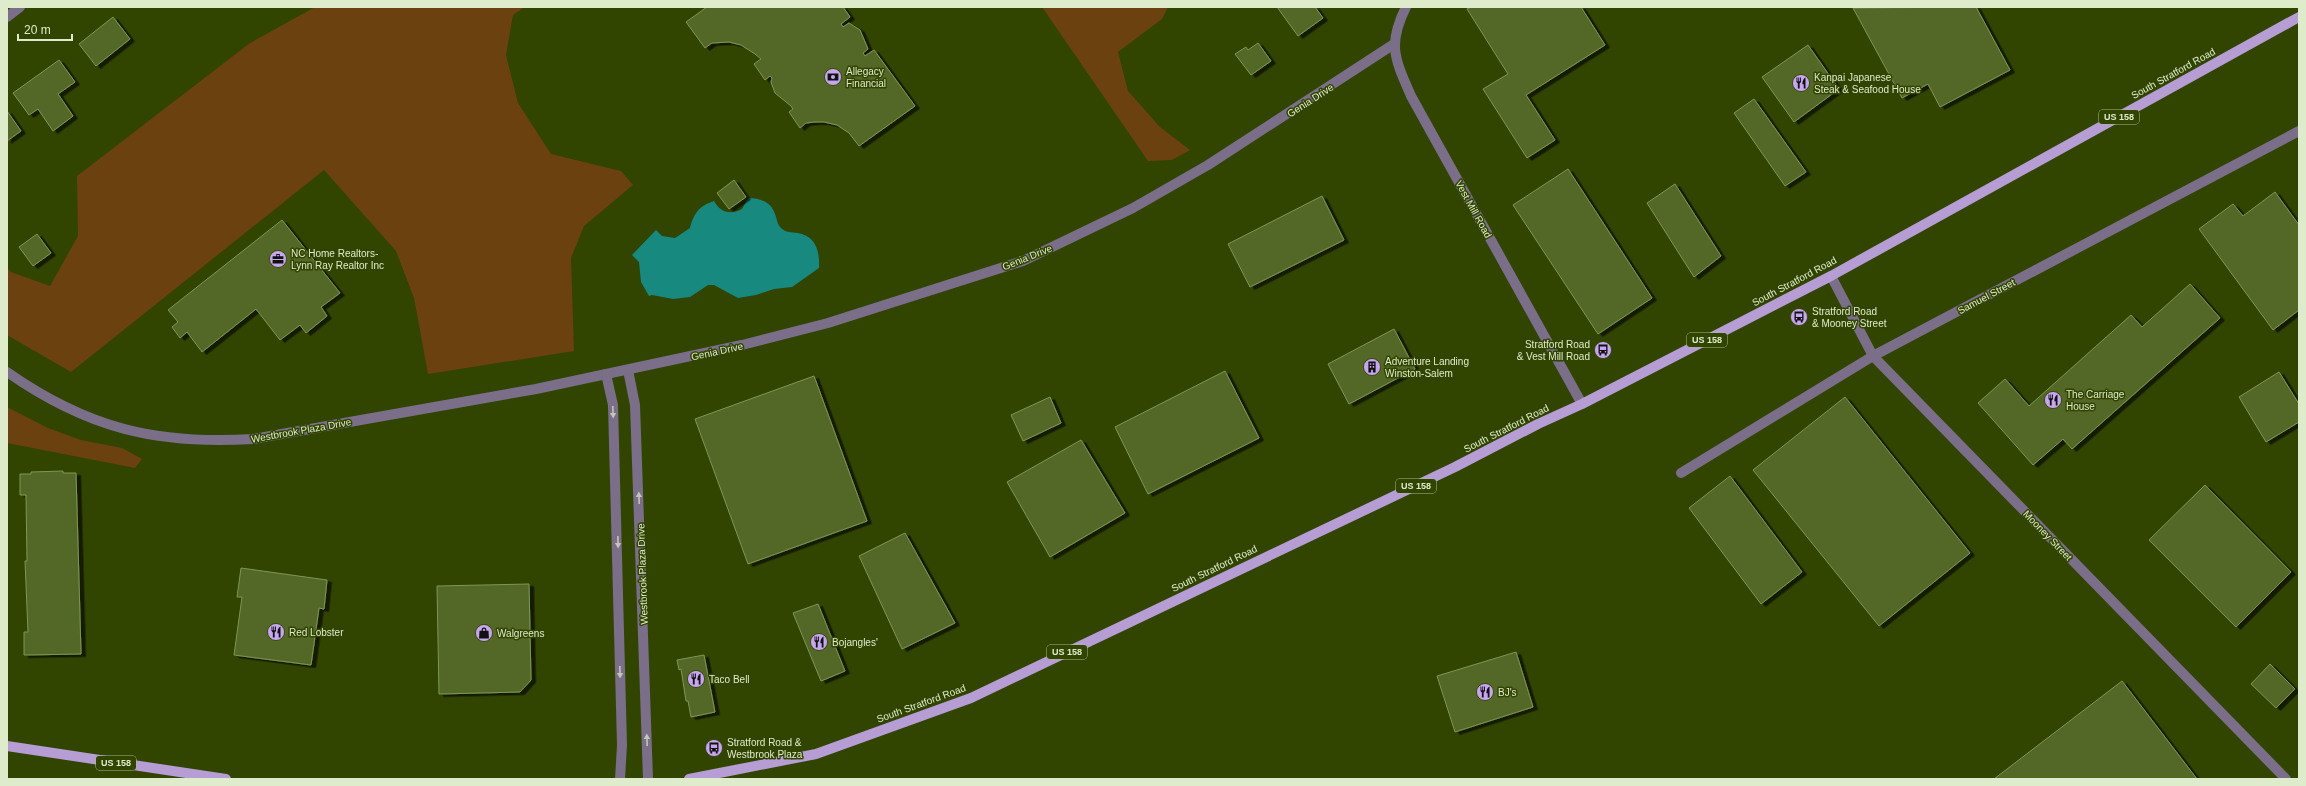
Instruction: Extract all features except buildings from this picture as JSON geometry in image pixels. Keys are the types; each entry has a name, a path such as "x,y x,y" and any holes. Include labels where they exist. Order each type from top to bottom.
{"main road":[{"name":"South Stratford Road","path":"689,779 816,754 971,698 1455,467 1538,424 1582,404 1831,276 2299,17"},
{"name":"US 158","path":"7,746 226,779"}],"street":[{"path":"7,17 20,7"},
{"path":"1394,44 1406,7"},
{"name":"Genia Drive","path":"623,371 742,345 828,323 1023,261 1133,208 1208,165 1394,44"},
{"name":"Vest Mill Road","path":"1394,44 1400,69 1411,96 1582,404"},
{"name":"Samuel Street","path":"1681,473 1873,356 2299,131"},
{"name":"Mooney Street","path":"1831,276 1873,356 2286,779"},
{"name":"Westbrook Plaza Drive","path":"7,372 38,393 69,410 99,422 156,437 217,441 253,439 536,389 623,371 635,405 648,779"},
{"path":"606,374 613,405 614,428 622,745 620,779"}],"shaded area":[{"path":"315,7 525,7 513,15 506,55 518,103 551,154 621,171 633,185 584,226 571,258 574,351 428,374 414,298 396,251 324,170 71,372 7,335 7,268 11,272 50,286 78,236 77,176 250,43"},
{"path":"1042,7 1168,7 1162,19 1118,52 1128,91 1160,127 1190,150 1172,160 1148,161"},
{"path":"7,407 48,428 81,440 122,448 142,459 135,468 7,443"}],"water":[{"path":"748,198 761,200 771,206 779,225 783,230 809,237 813,241 818,251 819,268 792,287 774,289 756,295 738,298 714,285 708,285 690,297 673,299 652,295 649,296 641,282 639,262 632,255 656,230 662,236 675,238 690,228 695,214 704,205 714,201 726,212 734,212 742,209"}],"place":[{"name":"Allegacy Financial","path":"833,77"},
{"name":"Kanpai Japanese Steak & Seafood House","path":"1801,83"},
{"name":"NC Home Realtors- Lynn Ray Realtor Inc","path":"278,259"},
{"name":"Stratford Road & Mooney Street","path":"1799,317"},
{"name":"Stratford Road & Vest Mill Road","path":"1603,350"},
{"name":"Adventure Landing Winston-Salem","path":"1372,367"},
{"name":"The Carriage House","path":"2053,400"},
{"name":"Red Lobster","path":"276,632"},
{"name":"Walgreens","path":"484,633"},
{"name":"Bojangles'","path":"819,642"},
{"name":"Taco Bell","path":"696,679"},
{"name":"BJ's","path":"1485,692"},
{"name":"Stratford Road & Westbrook Plaza","path":"714,748"}]}
